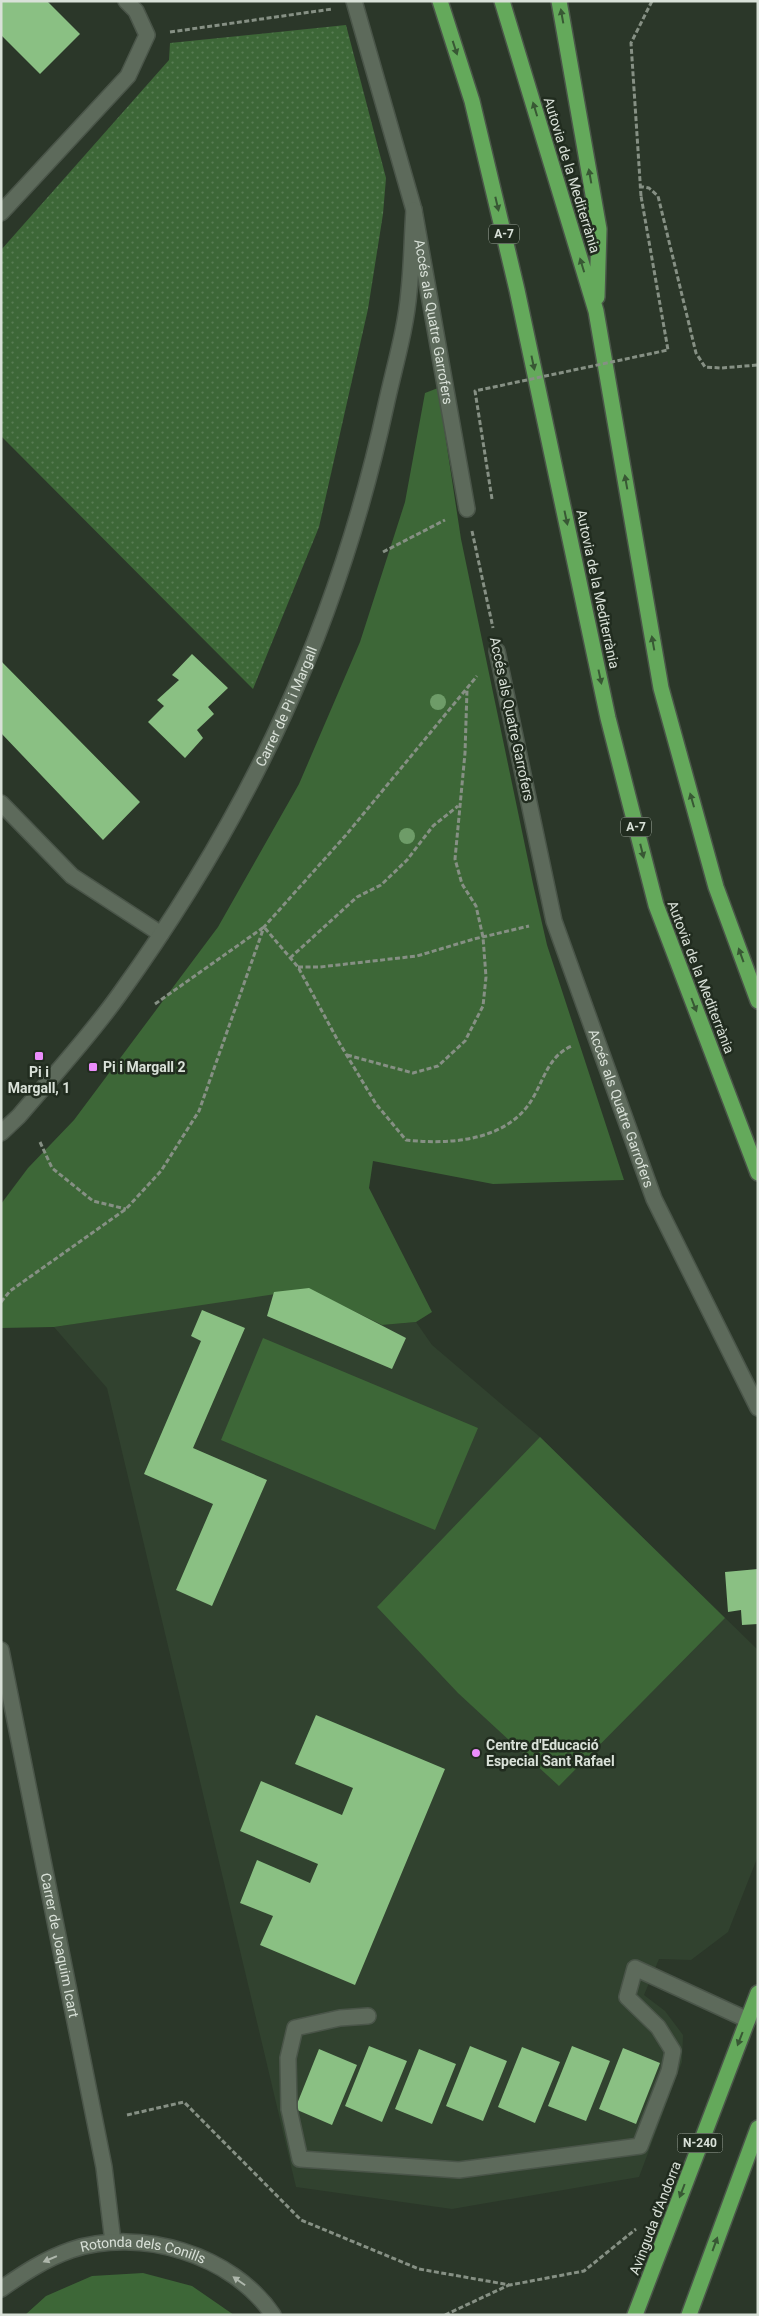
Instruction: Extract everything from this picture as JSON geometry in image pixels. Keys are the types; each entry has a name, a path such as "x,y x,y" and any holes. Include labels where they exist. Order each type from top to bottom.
{"highway":[{"name":"Autovia de la Mediterrània","path":"440,1 472,101 517,290 608,718 656,905 758,1173"},
{"name":"Autovia de la Mediterrània","path":"502,1 596,311 661,688 716,887 758,1001"},
{"path":"559,1 599,229 596,311"},
{"name":"Avinguda d'Andorra","path":"636,2315 758,1993"},
{"path":"689,2315 758,2128"}],"street":[{"path":"1,213 128,76 147,35 136,11 126,1"},
{"name":"Accés als Quatre Garrofers","path":"354,3 414,210 467,509"},
{"name":"Carrer de Pi i Margall","path":"1,1133 19,1116 111,1005 161,934 206,865 279,729 319,634 373,465 409,294 414,210"},
{"name":"Accés als Quatre Garrofers","path":"498,651 554,921 654,1199 758,1408"},
{"path":"1,803 72,876 161,934"},
{"name":"Carrer de Joaquim Icart","path":"1,1650 104,2167 113,2242"},
{"path":"368,2016 340,2018 295,2028 288,2058 289,2109 300,2159 459,2170 640,2146 669,2071 673,2051 658,2026 627,1997 635,1968 748,2020"},
{"name":"Rotonda dels Conills","path":"1,2289 42,2262 72,2250 113,2242 148,2243 175,2249 216,2265 245,2285 273,2315"}],"path":[{"path":"492,499 475,391 668,350 639,186 631,43 652,1"},
{"path":"147,35 354,3"},
{"path":"639,186 649,188 658,196 671,245 678,285 692,328 696,353 705,367 758,366"},
{"path":"383,552 467,509"},
{"name":"Accés als Quatre Garrofers","path":"467,509 498,651"},
{"path":"155,1004 264,926 346,835 498,651"},
{"path":"347,1055 413,1073 438,1066 465,1041 483,1006 486,977 483,937 476,906 462,884 455,859 465,752 467,689"},
{"path":"290,958 357,897 381,885 407,860 433,826 459,806"},
{"path":"298,967 320,967 417,956 483,937 554,921"},
{"path":"264,926 298,967 376,1104 406,1140 433,1143 489,1135 518,1117 534,1097 544,1073 560,1051 595,1035"},
{"path":"1,1302 10,1291 126,1209 161,1171 200,1111 264,926"},
{"path":"40,1142 52,1168 93,1201 126,1209"},
{"path":"127,2115 184,2102 301,2220 419,2269 510,2285"},
{"path":"445,2315 510,2285 584,2271 636,2229"}],"shaded area":[{"name":"Centre d'Educació Especial Sant Rafael","path":"309,1288 382,1325 416,1322 432,1345 540,1437 758,1650 758,1856 728,1932 691,1960 659,1959 644,1995 665,2011 683,2035 682,2062 639,2177 452,2209 296,2187 107,1388 54,1327"}],"green space":[{"path":"346,25 386,178 383,214 368,309 319,527 253,689 1,436 1,250 169,60 170,43"},
{"path":"438,388 461,539 547,945 624,1180 493,1184 373,1161 369,1188 432,1312 416,1322 382,1325 309,1289 54,1327 1,1328 1,1204 28,1168 74,1120 218,927 299,784 360,642 405,502 425,393"},
{"path":"263,1338 478,1428 435,1530 221,1440"},
{"path":"540,1437 725,1618 559,1786 458,1693 377,1607"},
{"path":"143,2273 192,2286 234,2315 25,2315 46,2296 92,2276"}],"building":[{"path":"1,1 47,1 80,34 40,74 1,35"},
{"path":"192,654 228,688 208,707 214,714 197,730 203,738 185,758 148,722 164,706 157,700 179,680 172,675"},
{"path":"1,661 140,802 103,840 1,733"},
{"path":"309,1288 406,1338 392,1369 267,1316 274,1292"},
{"path":"202,1310 245,1328 193,1448 267,1480 212,1606 176,1590 213,1504 144,1474 201,1341 191,1336"},
{"path":"758,1569 758,1624 742,1625 741,1610 728,1612 725,1572"},
{"path":"316,1715 445,1769 355,1985 260,1945 273,1916 240,1903 257,1860 310,1883 318,1864 240,1831 261,1781 342,1815 353,1788 295,1764"},
{"path":"369,2046 407,2061 382,2122 345,2106"},
{"path":"470,2046 507,2061 483,2121 446,2106"},
{"path":"572,2046 610,2061 586,2121 548,2106"},
{"path":"522,2047 560,2062 535,2123 498,2107"},
{"path":"623,2048 660,2063 636,2124 599,2109"},
{"path":"319,2049 357,2065 332,2125 295,2109"},
{"path":"419,2049 456,2064 432,2124 395,2109"}],"place":[{"name":"Pi i Margall, 1","path":"39,1056"},
{"name":"Pi i Margall 2","path":"93,1067"},
{"name":"Centre d'Educació Especial Sant Rafael","path":"476,1753"}]}
